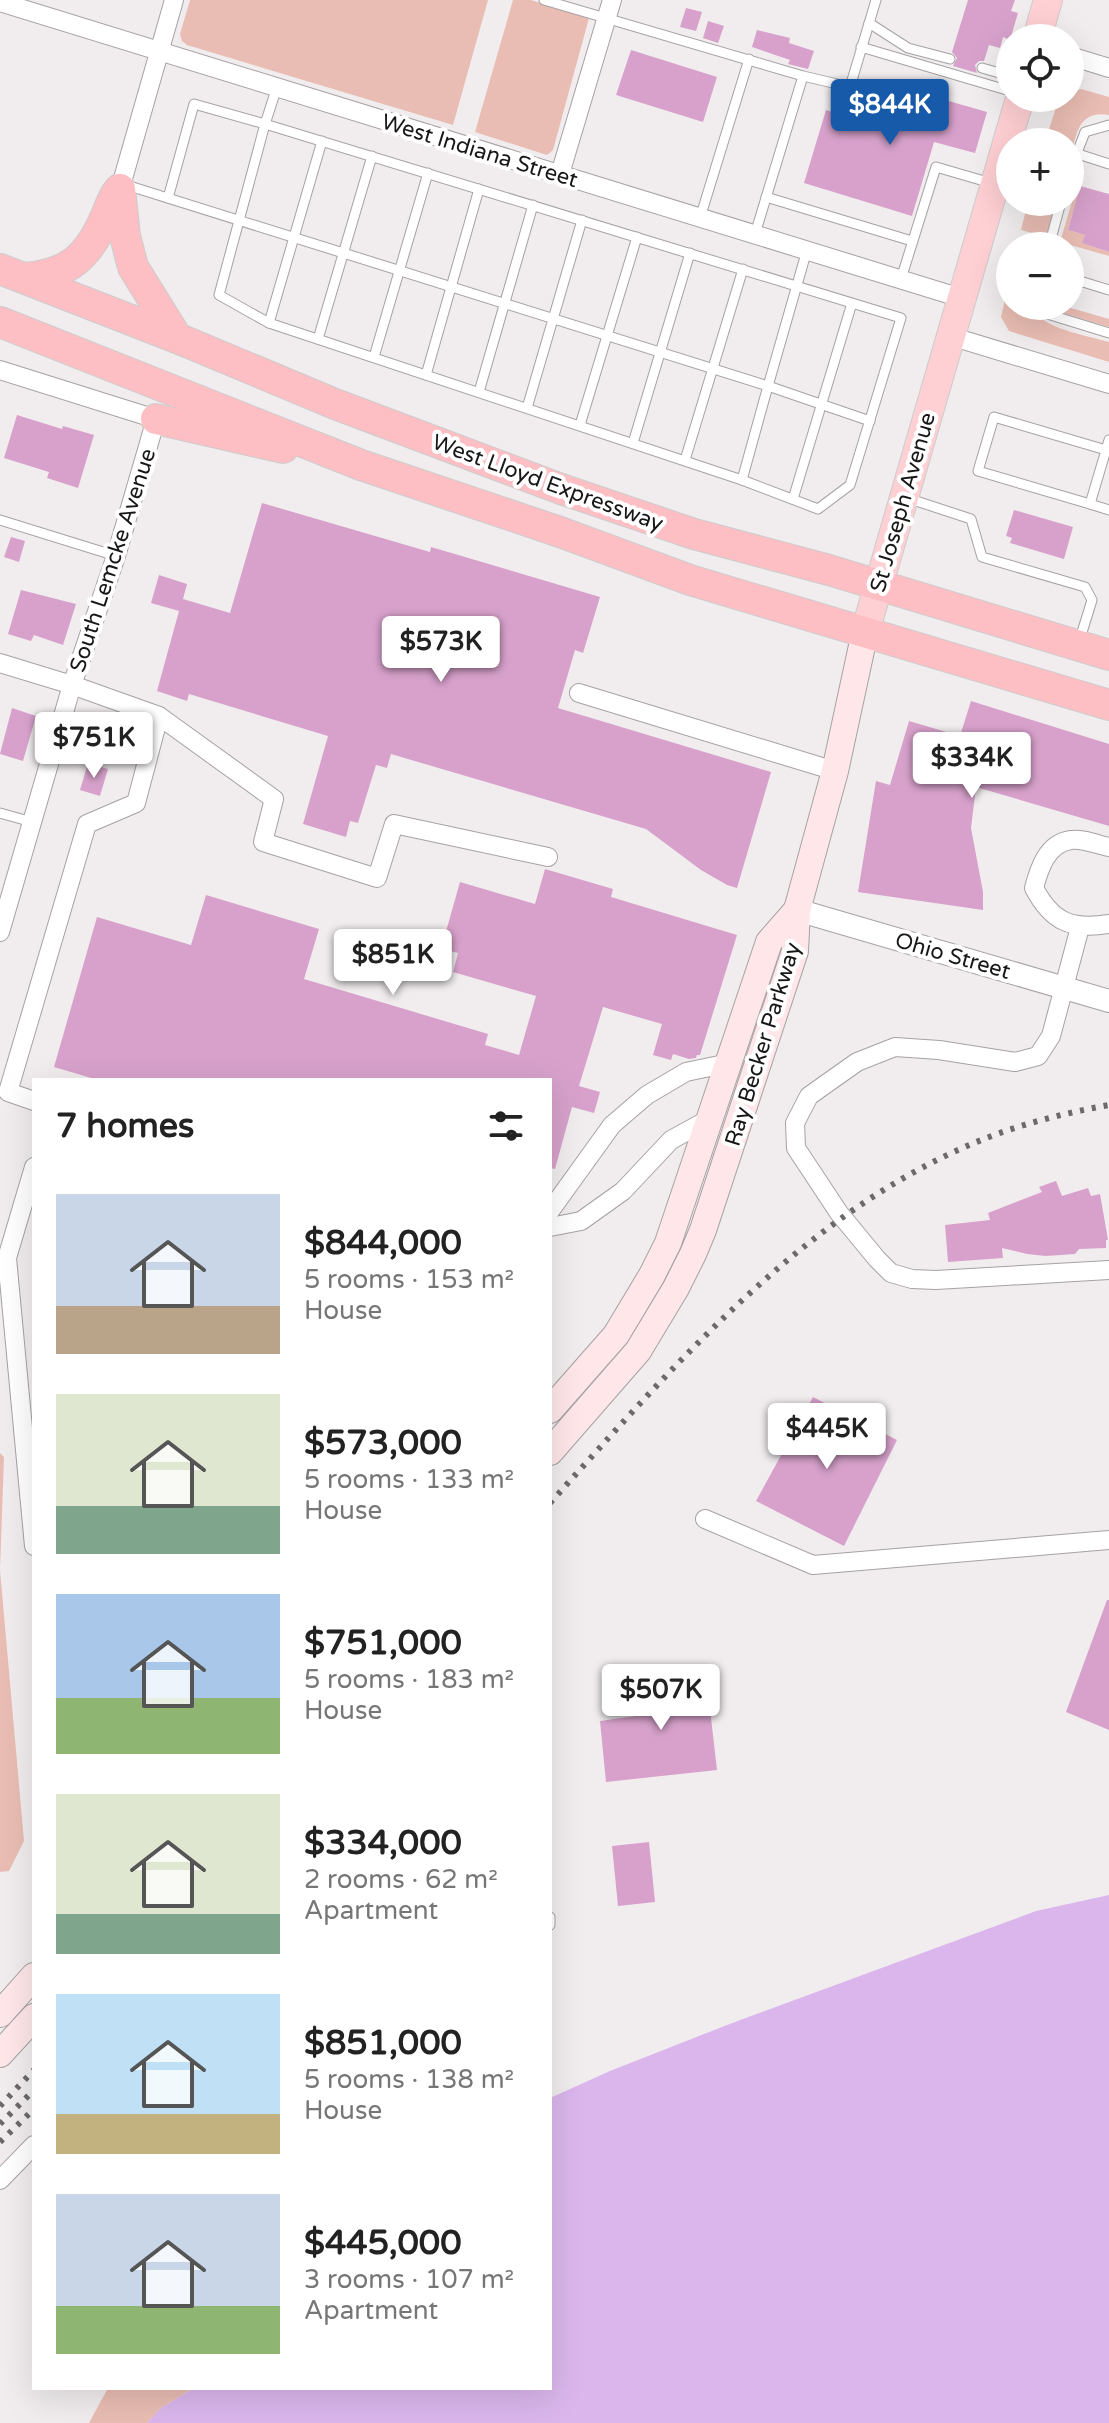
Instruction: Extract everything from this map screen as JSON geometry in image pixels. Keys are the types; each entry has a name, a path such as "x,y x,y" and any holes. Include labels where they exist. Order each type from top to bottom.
{"highway":[{"path":"13,274 43,277 62,271 80,258 92,245 112,198 121,186"},
{"path":"121,186 125,236 133,267 177,338"},
{"name":"West Lloyd Expressway","path":"13,274 335,404 561,489 694,534 878,585 1109,655"},
{"name":"West Lloyd Expressway","path":"0,322 361,465 560,532 690,580 1109,705"},
{"path":"156,419 361,465"}],"main road":[{"path":"1041,24 1048,0"},
{"name":"St Joseph Avenue","path":"797,910 835,771 865,632 1016,112"},
{"name":"Ray Becker Parkway","path":"552,1408 616,1335 652,1275 678,1220 769,942 797,910"},
{"name":"Ray Becker Parkway","path":"552,1450 638,1351 693,1254 795,951 797,910"},
{"path":"0,2014 32,1978"},
{"path":"0,2054 32,2019"}],"street":[{"path":"121,186 174,0"},
{"path":"560,174 612,0"},
{"name":"West Indiana Street","path":"0,2 961,298"},
{"path":"1084,60 1109,68"},
{"path":"950,336 1109,384"},
{"path":"0,370 156,419"},
{"name":"South Lemcke Avenue","path":"0,932 72,685 116,556 156,419"},
{"path":"0,663 159,716 274,799 263,842 377,878 394,824 548,857"},
{"path":"579,693 835,771"},
{"path":"32,1100 8,1092 87,824 136,803 159,716"},
{"path":"1109,847 1071,840 1053,848 1039,866 1034,888 1045,908 1062,920 1080,927 1109,924"},
{"name":"Ohio Street","path":"797,910 1109,1001"},
{"path":"1080,927 1051,1036 1038,1056 1015,1062 939,1050 895,1047 857,1062 809,1096 795,1123 796,1148 839,1213 891,1273 912,1279 936,1280 1109,1270"},
{"path":"552,1208 612,1125 647,1095 686,1072 729,1063"},
{"path":"552,1227 581,1221 623,1191 671,1140 711,1118"},
{"path":"32,1174 7,1258 29,1443 32,1505"},
{"path":"705,1519 813,1565 1109,1540"},
{"path":"0,2180 32,2147"}],"lane":[{"path":"544,0 850,87 876,0"},
{"path":"869,23 908,48 950,59"},
{"path":"861,47 996,87"},
{"path":"896,57 908,48"},
{"path":"700,218 749,59"},
{"path":"982,68 996,72"},
{"path":"755,234 803,76"},
{"path":"168,198 194,104 265,124 372,156 901,318 850,485 818,509 685,460 269,323 219,295 238,220 265,124 277,87"},
{"path":"1084,134 1109,125"},
{"path":"269,323 322,141"},
{"path":"318,339 372,156"},
{"path":"1084,156 1109,164"},
{"path":"901,279 936,167 994,184"},
{"path":"374,357 428,173"},
{"path":"121,186 660,351 870,421"},
{"path":"426,375 479,189"},
{"path":"766,197 912,241"},
{"path":"479,392 533,205"},
{"path":"527,408 582,220"},
{"path":"580,425 637,237"},
{"path":"742,480 807,250"},
{"path":"633,443 690,253"},
{"path":"685,460 743,269"},
{"path":"1084,282 1109,290"},
{"path":"793,499 852,303"},
{"path":"1067,320 1109,333"},
{"path":"1090,504 1108,447 994,417 978,471 1109,510"},
{"path":"904,497 971,519 982,557 1085,587 1092,600 1078,645"},
{"path":"0,520 116,556"},
{"path":"0,813 32,822"}],"shaded area":[{"path":"190,0 488,0 453,125 187,45 180,34"},
{"path":"513,0 531,0 589,18 553,150 547,155 475,132"},
{"path":"1084,90 1109,97 1109,115 1091,116 1079,128 1049,128 1055,112 1084,112"},
{"path":"1024,216 1052,216 1047,232 1021,230"},
{"path":"1068,216 1072,216 1068,230 1075,232 1063,232"},
{"path":"1084,243 1109,252 1109,256 1084,249"},
{"path":"1084,312 1109,319 1109,327 1084,319"},
{"path":"1003,320 1044,320 1077,334 1109,342 1109,362 1009,331"},
{"path":"0,1453 4,1457 0,1570"},
{"path":"0,1570 24,1841 9,1871 0,1872"},
{"path":"1109,1895 1109,2423 147,2423 161,2408 191,2390 552,2390 552,2097 727,2025 1036,1911"},
{"path":"107,2390 191,2390 161,2408 147,2423 89,2423"}],"building":[{"path":"968,0 1015,0 1011,11 1018,13 1015,24 996,24 996,47 989,45 984,61 975,65 977,73 953,66 957,58 952,52"},
{"path":"686,8 702,12 696,31 680,27"},
{"path":"708,21 724,26 718,43 703,38"},
{"path":"757,30 790,38 789,43 814,51 808,69 788,64 790,60 752,47"},
{"path":"631,50 717,77 703,122 616,95"},
{"path":"886,83 987,112 975,153 934,142 912,216 804,183 826,110 874,124"},
{"path":"1084,187 1109,194 1109,252 1084,244 1084,232 1068,230 1072,216 1084,216"},
{"path":"17,415 94,435 78,488 47,478 49,472 4,458"},
{"path":"262,503 430,552 431,547 600,597 583,653 575,650 558,708 771,772 737,888 701,870 646,829 391,754 387,768 376,765 358,823 350,821 346,837 303,824 328,736 189,694 187,701 157,691 179,611 151,603 159,575 187,584 183,599 230,613"},
{"path":"1014,510 1073,527 1064,559 1010,543 1012,538 1006,536"},
{"path":"11,537 25,541 19,562 4,557"},
{"path":"21,590 76,604 63,645 34,635 31,641 8,634"},
{"path":"971,701 1109,744 1109,826 976,787 971,828 983,892 983,910 858,892 876,781 890,785 909,721 960,736"},
{"path":"12,708 36,716 23,761 0,754"},
{"path":"88,763 108,769 100,796 80,790"},
{"path":"545,869 613,889 611,897 737,935 700,1055 696,1058 673,1054 671,1060 653,1055 662,1024 603,1007 579,1086 600,1092 594,1113 572,1107 555,1169 552,1168 552,1078 91,1078 54,1067 97,917 191,945 206,895 319,929 304,979 488,1034 485,1045 519,1055 536,996 453,972 458,953 441,949 460,882 535,904"},
{"path":"1056,1181 1062,1196 1088,1188 1091,1196 1100,1194 1108,1240 1106,1248 1079,1249 1075,1254 1046,1256 1002,1248 1003,1258 948,1262 945,1225 990,1220 988,1213 1042,1192 1039,1187"},
{"path":"813,1397 897,1440 844,1546 756,1501"},
{"path":"1109,1600 1109,1730 1066,1712"},
{"path":"693,1668 697,1710 710,1709 717,1770 606,1782 600,1721 643,1715 639,1673"},
{"path":"649,1842 655,1902 618,1906 612,1846"}],"railway":[{"path":"552,1501 648,1395 752,1291 809,1243 868,1200 930,1163 997,1134 1052,1117 1109,1105"},
{"path":"0,2106 32,2072"},
{"path":"0,2124 32,2092"},
{"path":"0,2142 32,2111"}]}
